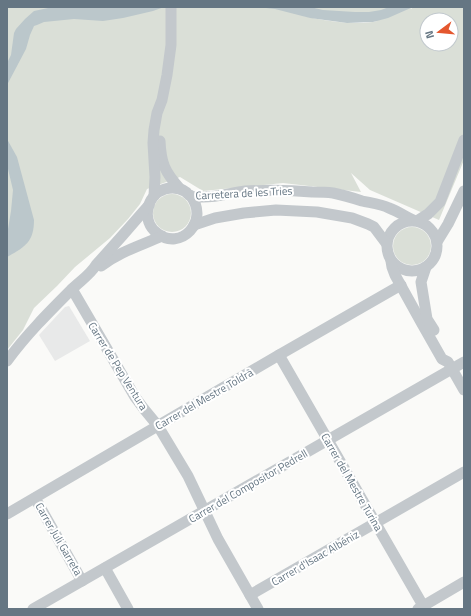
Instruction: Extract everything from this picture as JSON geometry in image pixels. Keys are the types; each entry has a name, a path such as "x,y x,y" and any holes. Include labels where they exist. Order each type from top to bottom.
{"street":[{"path":"162,100 160,136 162,156 166,171 180,189 194,200 197,213 197,219 191,230 180,237 174,238 168,238 157,233 152,228 147,217 155,177 153,143 154,130 167,75 170,45 171,7"},
{"path":"415,220 428,214 440,202 464,140"},
{"path":"93,270 159,192 173,188 180,189"},
{"name":"Carretera de les Tries","path":"190,196 209,197 243,192 282,190 333,193 388,207 415,220"},
{"path":"437,242 448,224 464,191"},
{"name":"Carretera de les Tries","path":"194,225 215,218 244,213 276,210 316,212 361,221 374,227 386,243"},
{"path":"391,261 404,270 415,271 426,267 434,259 437,248 436,236 428,226 423,223 415,220 407,220 395,226 391,231 386,243 387,252 392,268 421,322 442,358 450,365 464,390"},
{"path":"7,361 18,345 72,289 93,270 113,257 162,236"},
{"path":"426,267 421,282 427,319 449,356 450,365"},
{"name":"Carrer del Mestre Toldrà","path":"7,514 401,285"},
{"name":"Carrer de Pep Ventura","path":"72,289 135,397 158,426 188,476 218,539 258,609"},
{"name":"Carrer del Mestre Turina","path":"279,355 376,523 422,608"},
{"name":"Carrer del Compositor Pedrell","path":"33,609 328,440 450,365 464,362"},
{"name":"Carrer d'Isaac Albéniz","path":"250,595 464,472"},
{"name":"Carrer Juli Garreta","path":"35,498 82,581"},
{"path":"105,568 128,609"},
{"path":"422,608 464,582"}],"shaded area":[{"path":"7,7 410,7 411,9 413,7 464,7 464,160 439,220 370,190 351,173 361,192 283,183 203,191 180,177 147,189 140,204 110,238 75,267 34,308 23,330 7,350","holes":["304,16 377,21 361,23 341,22 321,20"]},
{"path":"53,7 164,7 123,18 103,21 74,19 44,22 34,26 26,49 7,85 7,63 11,55 14,33 16,29 34,11"},
{"path":"257,7 310,7 323,10 369,12 389,7 413,7 388,18 373,22 347,23 310,18 275,9"},
{"path":"7,139 17,157 34,220 34,227 27,243 7,257 7,232 13,190 8,169"},
{"path":"168,194 176,194 186,199 190,206 190,220 186,227 176,232 168,232 158,227 156,224 153,217 153,209 158,199 161,197"},
{"path":"412,227 422,230 428,236 431,246 428,256 422,262 412,265 402,262 396,256 393,246 396,236 402,230"},
{"path":"69,306 90,341 55,361 39,335 65,307"}]}
